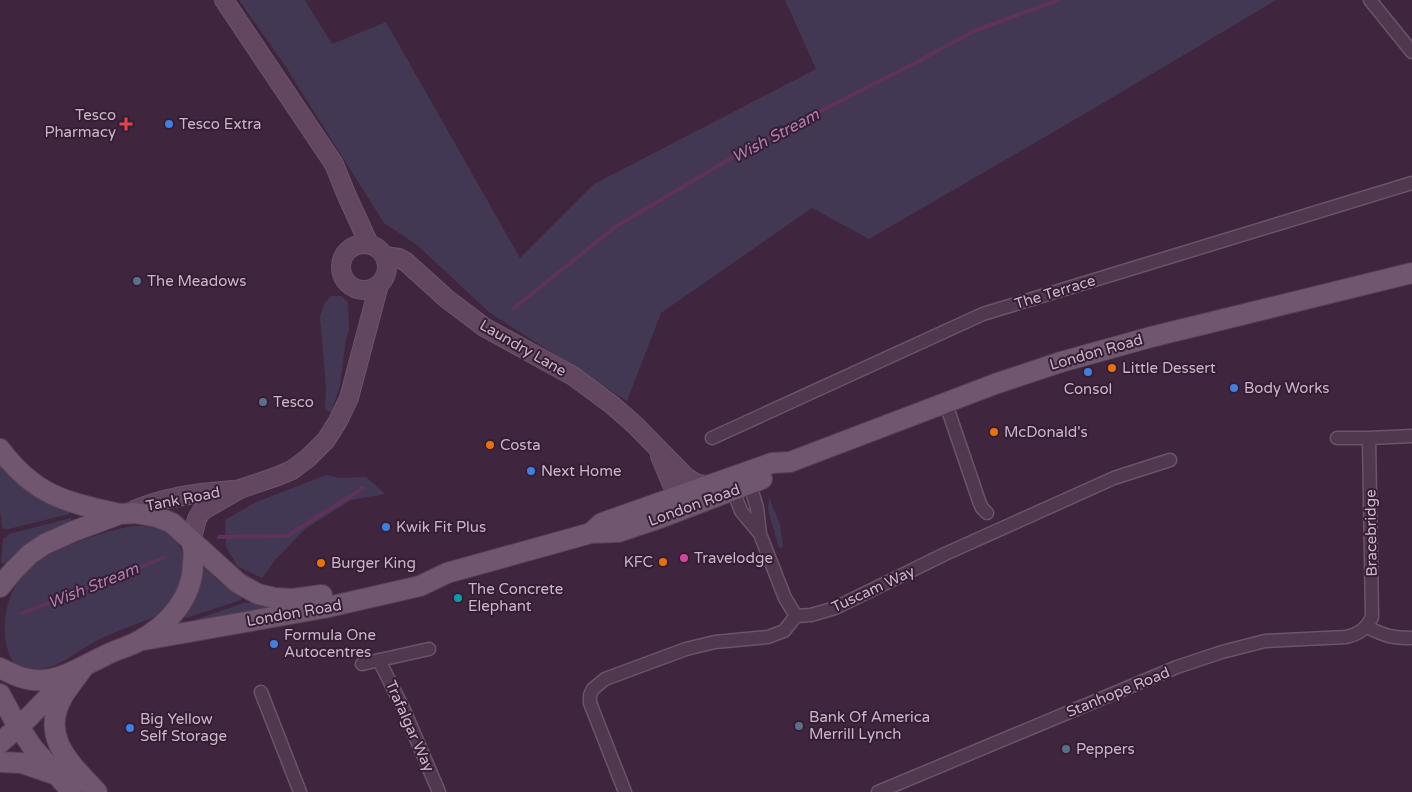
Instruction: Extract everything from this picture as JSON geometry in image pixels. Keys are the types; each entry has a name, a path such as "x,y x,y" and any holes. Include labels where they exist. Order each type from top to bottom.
{"main road":[{"name":"London Road","path":"679,503 708,485 779,473 790,462 995,384 1087,354 1151,336 1412,273"},
{"name":"London Road","path":"0,449 17,470 40,489 78,504 164,518 176,526 238,583 258,594 275,598 302,599 415,574 447,573"},
{"name":"London Road","path":"138,641 324,608 420,586 447,573 591,533 618,532 679,503 740,481"},
{"path":"0,586 37,548 67,534 124,513"},
{"path":"0,668 22,678 35,680 49,679 78,669 138,641 158,628 177,610 191,584 194,552 191,541"},
{"path":"0,742 15,722 78,669"},
{"path":"57,742 54,728 57,709 78,669"},
{"path":"0,694 15,722 39,755 72,792"},
{"path":"15,722 40,723 97,792"},
{"path":"0,762 22,763 58,776"}],"street":[{"path":"224,0 334,164 370,244"},
{"path":"1370,0 1412,52"},
{"name":"The Terrace","path":"712,438 983,314 1412,183"},
{"path":"347,196 350,248"},
{"path":"370,244 376,246 385,256 387,272 384,279 378,285 373,288 360,289 349,284 344,279 342,259 350,248 356,245 370,244"},
{"name":"Laundry Lane","path":"385,256 399,258 406,262 447,299 484,327 573,376 635,424 686,477 697,484 708,485"},
{"name":"Tank Road","path":"191,541 201,512 240,489 292,470 308,458 326,440 338,421 348,398 378,285"},
{"name":"Tank Road","path":"358,360 363,313 360,289"},
{"path":"946,404 982,508 987,513"},
{"path":"1337,438 1412,436"},
{"name":"Bracebridge","path":"1367,627 1372,617 1373,594 1369,438"},
{"name":"Laundry Lane","path":"657,448 679,503"},
{"name":"Tuscam Way","path":"796,616 810,615 835,608 945,554 1105,482 1170,460"},
{"path":"740,481 741,511 760,534"},
{"path":"625,792 590,703 590,695 597,684 605,679 686,649 715,642 768,637 784,631 796,616 785,598 760,534 757,508 740,481"},
{"name":"Tank Road","path":"124,513 168,499 205,492 240,489"},
{"path":"1367,627 1383,636 1412,638"},
{"name":"Stanhope Road","path":"878,792 1168,671 1222,652 1265,641 1346,638 1357,635 1367,627"},
{"name":"Trafalgar Way","path":"362,664 429,649"},
{"name":"Trafalgar Way","path":"379,660 404,710 439,792"},
{"path":"261,692 300,792"}],"shaded area":[{"path":"239,0 305,0 332,44 386,22 520,258 594,184 816,69 785,0 1276,0 869,239 812,208 661,313 627,401 490,313 417,245 384,223 284,64"},
{"path":"331,296 342,296 348,303 349,330 346,339 340,385 331,413 325,409 326,387 320,317 324,304"},
{"path":"0,464 7,473 23,486 70,511 69,514 9,529 2,528"},
{"path":"326,475 340,478 366,477 385,494 351,500 305,529 276,559 262,578 237,566 226,546 225,520 254,503"},
{"path":"769,498 780,524 783,547 779,548 768,510"},
{"path":"71,518 71,521 44,533 20,549 5,563 1,563 3,539 9,534"},
{"path":"133,526 151,527 167,532 173,536 183,554 184,574 176,592 166,607 156,616 100,639 52,666 35,670 17,666 12,659 5,640 5,617 7,606 15,587 28,570 58,550 97,535"},
{"path":"204,566 217,580 242,596 241,600 186,618 182,615 200,586"},
{"path":"252,601 282,606 197,621 197,619 244,603 251,603"}],"waterway":[{"name":"Wish Stream","path":"514,308 615,227 748,148 974,31 1058,0"},
{"name":"Wish Stream","path":"219,537 287,536 363,488"},
{"name":"Wish Stream","path":"23,613 163,558"}],"place":[{"name":"Tesco Pharmacy","path":"126,124"},
{"name":"Tesco Extra","path":"169,124"},
{"name":"The Meadows","path":"137,281"},
{"name":"Little Dessert","path":"1112,368"},
{"name":"Consol","path":"1088,372"},
{"name":"Body Works","path":"1234,388"},
{"name":"Tesco","path":"263,402"},
{"name":"McDonald's","path":"994,432"},
{"name":"Costa","path":"490,445"},
{"name":"Next Home","path":"531,471"},
{"name":"Kwik Fit Plus","path":"386,527"},
{"name":"Travelodge","path":"684,558"},
{"name":"KFC","path":"663,562"},
{"name":"Burger King","path":"321,563"},
{"name":"The Concrete Elephant","path":"458,598"},
{"name":"Formula One Autocentres","path":"274,644"},
{"name":"Bank Of America Merrill Lynch","path":"799,726"},
{"name":"Big Yellow Self Storage","path":"130,728"},
{"name":"Peppers","path":"1066,749"}]}
